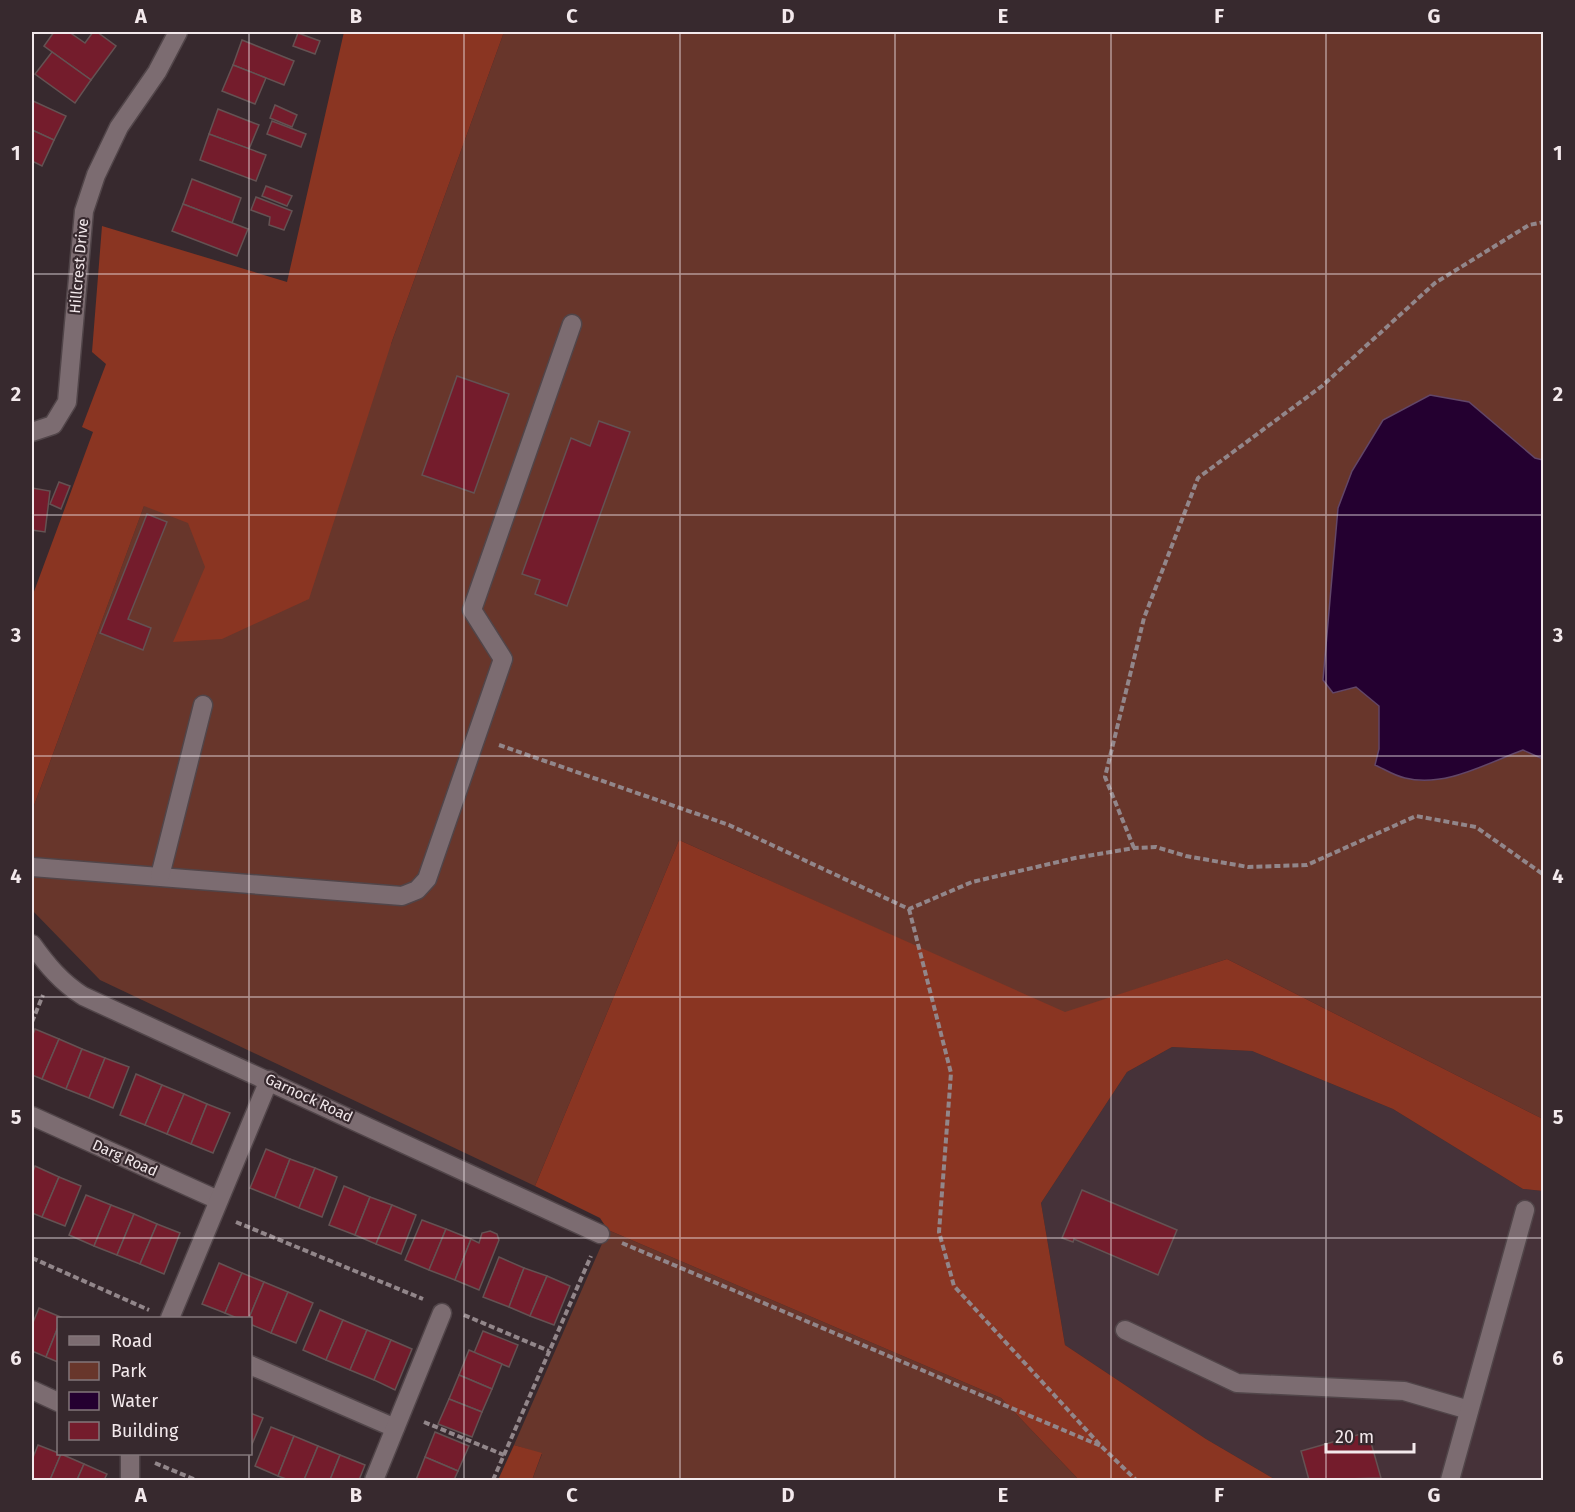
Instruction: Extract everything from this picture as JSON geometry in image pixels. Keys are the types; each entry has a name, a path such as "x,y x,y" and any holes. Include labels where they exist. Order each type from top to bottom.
{"street":[{"name":"Hillcrest Drive","path":"32,432 53,425 67,402 84,211 96,175 119,127 158,72 178,32"},
{"path":"32,867 402,896 417,890 427,879 503,659 472,610 572,324"},
{"path":"160,876 203,705"},
{"name":"Garnock Road","path":"32,944 67,986 83,996 600,1234"},
{"path":"164,1316 215,1206 269,1080"},
{"name":"Darg Road","path":"32,1116 215,1206"},
{"path":"1449,1480 1525,1210"},
{"path":"374,1480 443,1309"},
{"path":"1125,1330 1237,1383 1404,1391 1469,1410"},
{"path":"252,1366 398,1420"},
{"path":"32,1390 57,1402"},
{"path":"130,1455 130,1480"}],"path":[{"path":"1134,848 1106,777 1144,618 1198,478 1323,386 1435,283 1529,225 1544,222"},
{"path":"477,737 729,825 909,909 972,882 1075,858 1134,848 1156,846 1186,856 1248,867 1307,865 1416,816 1476,827 1544,874"},
{"path":"909,909 951,1073 939,1232 954,1286 1101,1446 1136,1480"},
{"path":"215,1206 443,1309 549,1351"},
{"path":"493,1480 600,1234 1101,1446"},
{"path":"32,1258 164,1316"},
{"path":"398,1420 504,1455"},
{"path":"153,1462 196,1480"}],"shaded area":[{"path":"344,32 504,32 391,344 309,599 222,639 173,642 205,567 188,523 144,506 32,811 32,597 93,432 82,427 106,364 92,352 102,226 287,282"},
{"path":"679,840 1065,1012 1227,959 1543,1119 1543,1191 1523,1189 1393,1109 1252,1051 1172,1047 1127,1072 1041,1203 1065,1345 1206,1439 1276,1480 1079,1480 1001,1398 608,1230 600,1218 535,1186"},
{"path":"1172,1047 1252,1051 1393,1109 1523,1189 1543,1191 1543,1480 1276,1480 1206,1439 1065,1345 1041,1203 1127,1072"},
{"path":"514,1445 542,1453 532,1480 498,1480"}],"green space":[{"path":"504,32 1543,32 1543,1119 1227,959 1065,1013 679,840 535,1186 100,980 32,910 32,811 225,285 391,344"},
{"path":"608,1230 1001,1398 1079,1480 532,1480 542,1454 514,1445"}],"water":[{"path":"1430,395 1469,402 1535,458 1543,460 1543,759 1523,750 1466,773 1435,780 1420,780 1401,777 1375,765 1379,749 1379,706 1356,687 1333,693 1323,680 1338,508 1352,471 1383,420"}],"building":[{"path":"54,32 69,32 85,43 93,32 97,32 116,46 91,80 44,46"},
{"path":"298,33 320,41 315,54 293,46"},
{"path":"242,40 294,61 284,85 233,65"},
{"path":"52,52 91,80 75,103 35,74"},
{"path":"233,65 266,78 255,104 222,91"},
{"path":"33,101 66,116 54,140 32,130"},
{"path":"275,105 297,115 292,127 270,118"},
{"path":"218,109 259,125 249,149 209,134"},
{"path":"272,121 306,134 301,147 267,134"},
{"path":"32,130 54,140 42,166 32,161"},
{"path":"209,134 266,155 256,181 200,160"},
{"path":"192,179 241,198 232,223 183,204"},
{"path":"266,186 292,196 287,206 262,196"},
{"path":"256,197 292,211 284,230 269,225 270,217 251,210"},
{"path":"183,204 248,229 237,256 172,231"},
{"path":"457,376 509,394 474,493 422,475"},
{"path":"599,421 630,432 567,606 535,594 540,580 522,574 571,438 590,446"},
{"path":"59,482 70,486 61,509 50,504"},
{"path":"32,488 50,491 45,532 32,530"},
{"path":"147,514 167,522 128,619 151,628 143,650 100,633"},
{"path":"35,1029 59,1039 42,1079 32,1075 32,1037"},
{"path":"59,1039 82,1049 66,1089 42,1079"},
{"path":"82,1049 105,1058 89,1098 66,1089"},
{"path":"105,1058 129,1067 113,1108 89,1098"},
{"path":"136,1074 162,1085 145,1125 120,1115"},
{"path":"162,1085 184,1094 167,1134 145,1125"},
{"path":"184,1094 207,1104 191,1144 167,1134"},
{"path":"207,1104 230,1113 213,1153 191,1144"},
{"path":"266,1149 290,1159 275,1198 250,1188"},
{"path":"290,1159 315,1168 299,1208 275,1198"},
{"path":"35,1166 59,1177 42,1217 32,1213 32,1174"},
{"path":"315,1168 337,1177 322,1217 299,1208"},
{"path":"59,1177 81,1186 65,1226 42,1217"},
{"path":"344,1186 370,1197 355,1235 329,1225"},
{"path":"1082,1190 1177,1230 1158,1275 1074,1239 1073,1242 1062,1238"},
{"path":"86,1195 111,1205 94,1246 69,1235"},
{"path":"370,1197 392,1205 376,1244 355,1235"},
{"path":"111,1205 134,1214 117,1255 94,1246"},
{"path":"392,1205 416,1215 401,1254 376,1244"},
{"path":"134,1214 157,1224 140,1264 117,1255"},
{"path":"422,1220 446,1229 429,1270 405,1260"},
{"path":"157,1224 180,1233 164,1274 140,1264"},
{"path":"446,1229 471,1239 455,1280 429,1270"},
{"path":"490,1231 497,1234 499,1240 479,1290 455,1280 471,1239 479,1243 482,1233"},
{"path":"499,1257 524,1268 509,1307 483,1297"},
{"path":"219,1263 242,1273 225,1313 202,1304"},
{"path":"524,1268 547,1276 530,1316 509,1307"},
{"path":"242,1273 264,1282 249,1317 235,1317 225,1313"},
{"path":"547,1276 570,1286 554,1325 530,1316"},
{"path":"264,1282 288,1292 271,1333 252,1325 252,1317 249,1317"},
{"path":"288,1292 313,1303 296,1343 271,1333"},
{"path":"39,1308 61,1317 57,1317 57,1330 46,1357 32,1351 32,1325"},
{"path":"320,1310 343,1320 326,1360 303,1350"},
{"path":"343,1320 367,1330 350,1370 326,1360"},
{"path":"57,1330 57,1362 46,1357"},
{"path":"367,1330 391,1340 374,1380 350,1370"},
{"path":"483,1331 518,1345 509,1367 474,1353"},
{"path":"391,1340 412,1349 395,1390 374,1380"},
{"path":"469,1350 502,1364 492,1389 459,1375"},
{"path":"459,1375 492,1389 482,1412 449,1399"},
{"path":"449,1399 482,1412 472,1437 438,1424"},
{"path":"252,1414 263,1418 252,1444"},
{"path":"271,1427 294,1436 278,1476 255,1466"},
{"path":"435,1432 469,1446 458,1471 425,1457"},
{"path":"1368,1432 1381,1478 1309,1480 1301,1451"},
{"path":"294,1436 318,1446 304,1480 289,1480 278,1476"},
{"path":"38,1445 61,1455 50,1480 32,1480 32,1460"},
{"path":"318,1446 340,1455 330,1480 304,1480"},
{"path":"61,1455 84,1464 77,1480 50,1480"},
{"path":"340,1455 365,1465 359,1480 330,1480"},
{"path":"425,1457 458,1471 454,1480 416,1480"},
{"path":"84,1464 107,1474 104,1480 77,1480"}]}
